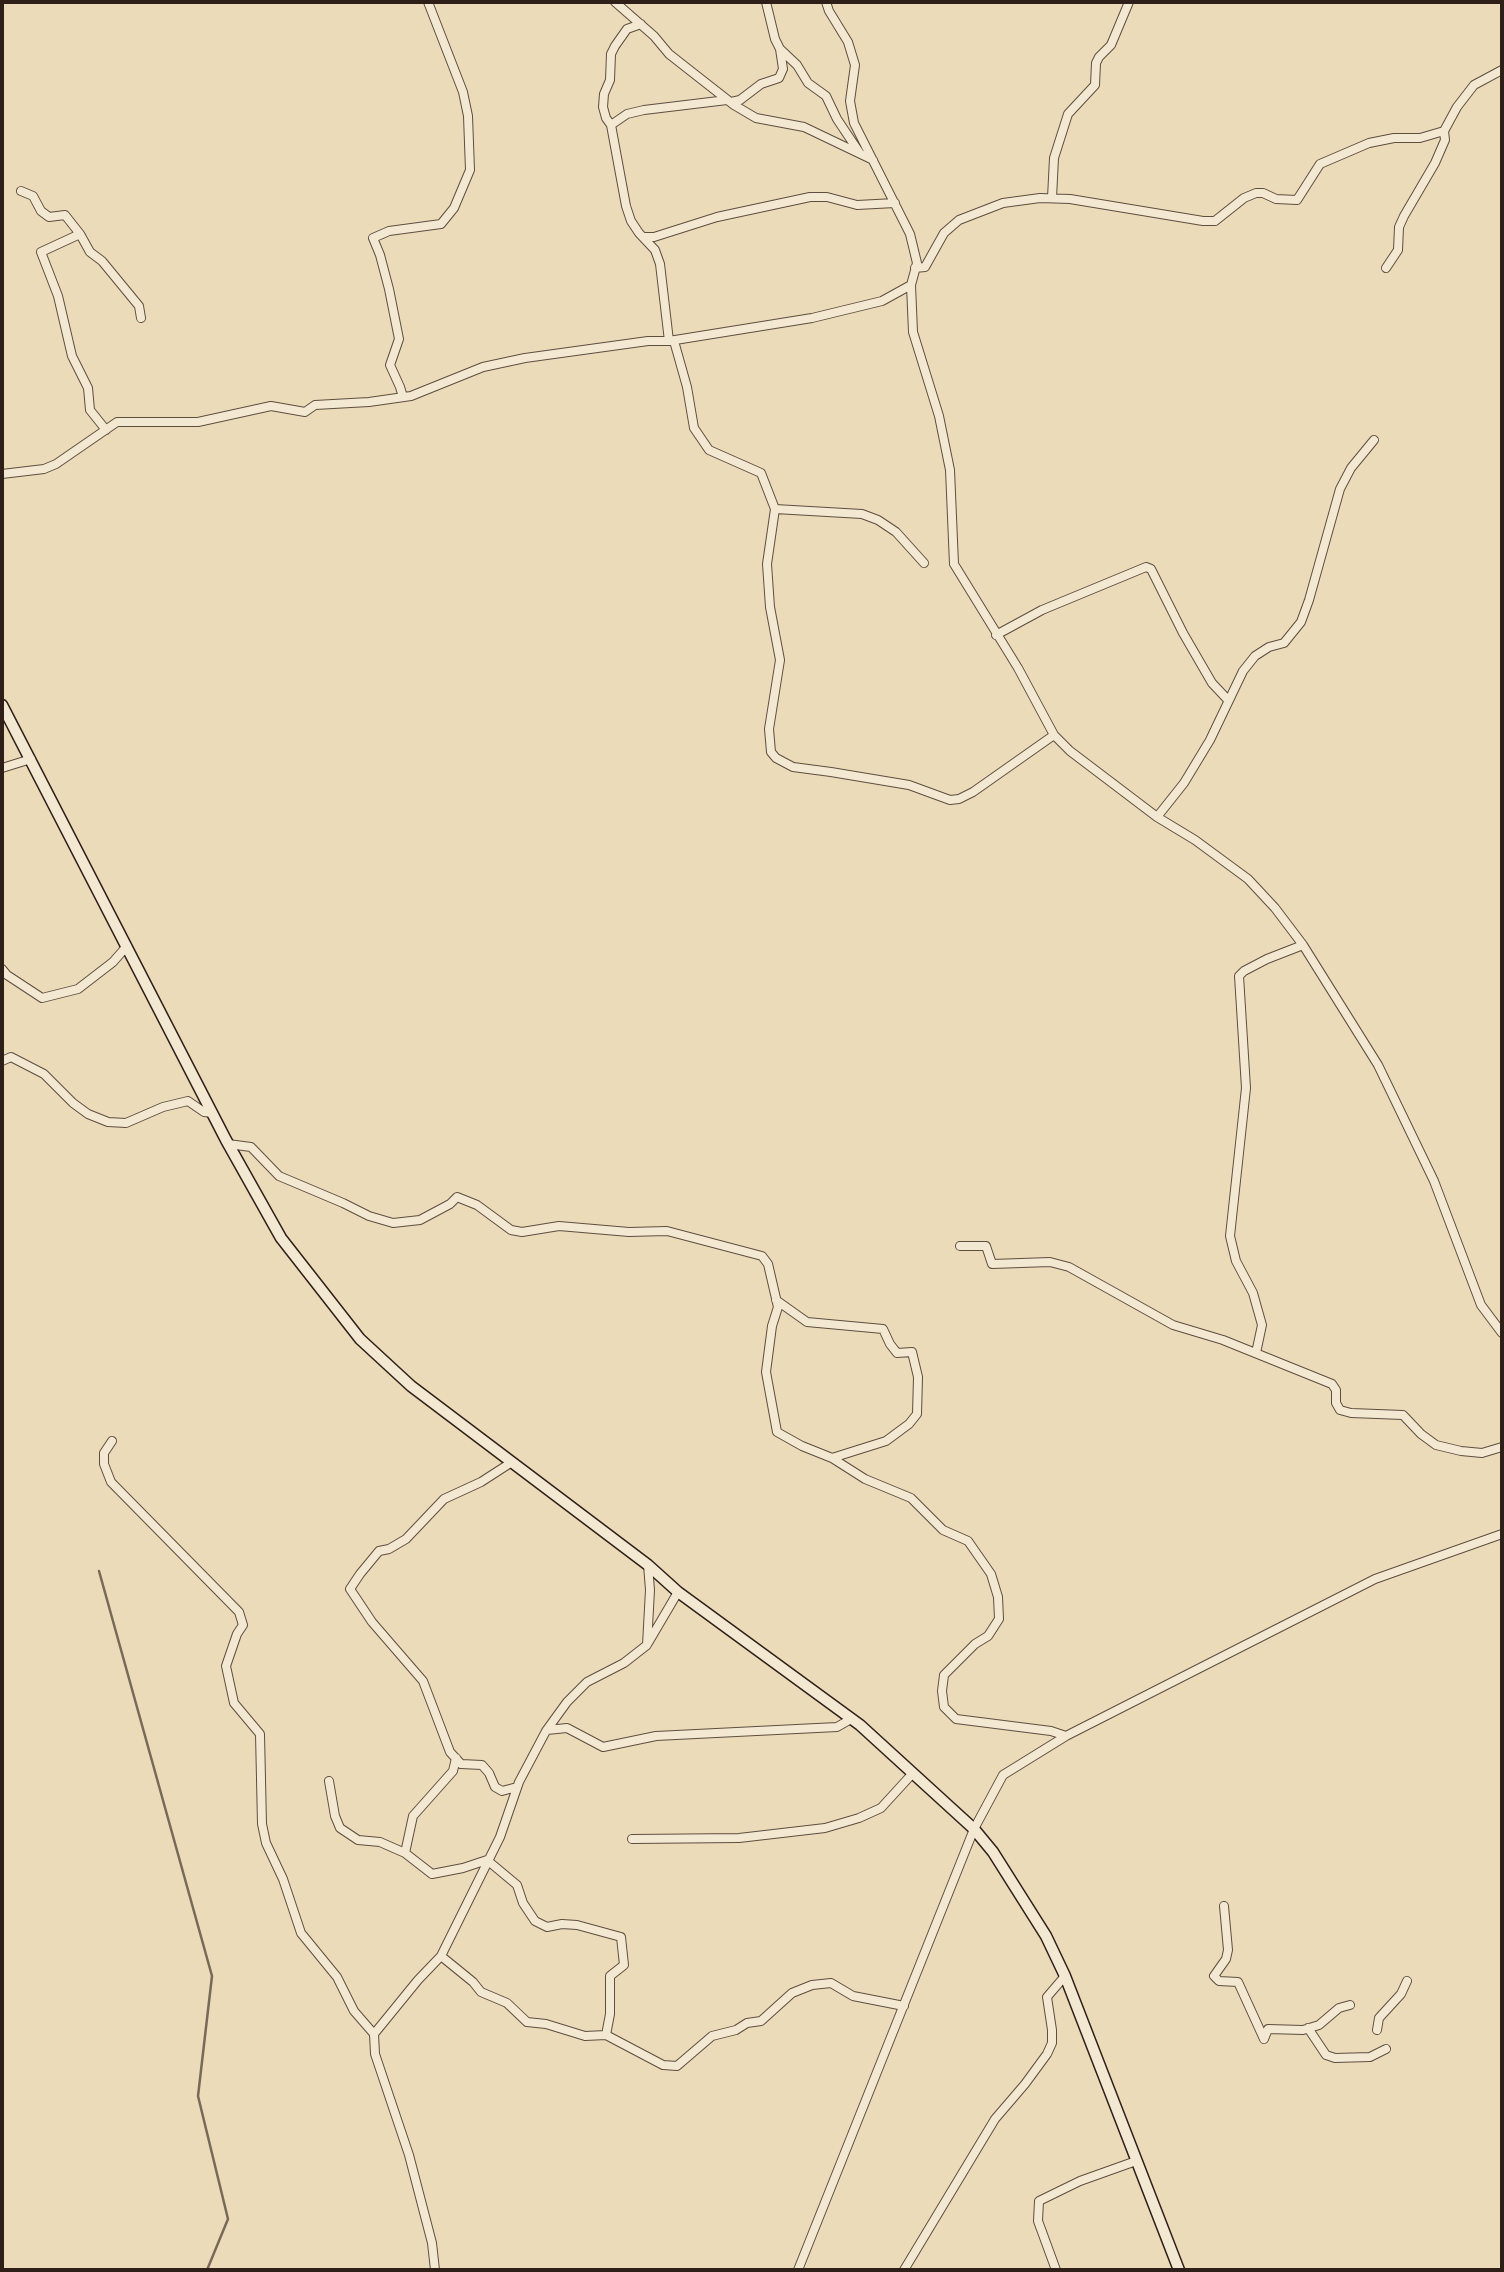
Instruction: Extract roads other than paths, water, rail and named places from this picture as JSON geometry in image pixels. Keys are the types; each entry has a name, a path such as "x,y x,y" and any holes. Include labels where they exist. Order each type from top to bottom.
{"street":[{"path":"402,397 390,365 399,339 389,289 373,238 389,232 441,224 454,208 470,170 468,116 463,92 428,2"},
{"path":"615,2 641,24 669,54 729,101 756,118 804,127 874,160"},
{"path":"611,125 627,114 644,110 740,100 761,84 779,78 783,69 780,49 766,2"},
{"path":"826,2 829,12 848,42 855,65 850,102 854,123 910,234 917,264 911,285 912,332 940,416 950,470 954,564 1018,668 1054,735 1070,751 1157,817 1195,840 1248,879 1275,908 1303,945 1378,1065 1434,1181 1480,1305 1502,1333"},
{"path":"1052,198 1054,158 1068,114 1095,85 1096,64 1111,45 1129,2"},
{"path":"641,24 627,29 611,54 610,80 604,94 603,107 611,125 631,220 655,250 660,264 672,341 687,387 694,428 709,450 761,472 775,509 766,564 770,607 780,660 769,729 771,752 776,758 793,767 909,785 950,800 960,799 973,792 1054,735"},
{"path":"780,49 797,65 808,83 826,96 859,153"},
{"path":"1386,268 1398,250 1399,227 1435,163 1445,140 1444,131 1457,107 1474,85 1502,70"},
{"path":"915,268 925,267 944,233 959,220 1003,203 1052,198 1215,221 1244,198 1256,193 1276,199 1297,200 1320,164 1369,143 1394,138 1420,138 1444,131"},
{"path":"22,191 33,196 46,215 52,218 65,215 90,252 102,261 139,306 141,318"},
{"path":"643,237 654,237 718,217 810,197 827,197 857,205 895,203"},
{"path":"80,234 41,252 58,296 72,356 88,388 90,410 106,430"},
{"path":"2,474 44,469 56,464 117,422 198,422 271,406 305,412 315,405 411,396 484,367 525,358 648,341 672,341 812,318 882,301 911,285"},
{"path":"1157,817 1184,783 1210,740 1242,671 1255,656 1269,647 1284,643 1301,622 1340,489 1351,468 1374,440"},
{"path":"775,509 862,514 878,520 896,532 924,563"},
{"path":"996,635 1042,610 1146,567 1151,569 1212,683 1228,700"},
{"path":"2,705 212,1114 281,1238 360,1339 411,1386 649,1565 678,1592 860,1725 974,1829 993,1852 1046,1936 1065,1976 1179,2270"},
{"path":"2,768 31,759"},
{"path":"1256,1353 1262,1325 1253,1293 1236,1261 1230,1236 1246,1088 1240,976 1267,959 1303,945"},
{"path":"2,969 42,998 78,989 113,962 127,946"},
{"path":"2,1061 11,1057 44,1074 73,1103 88,1114 108,1122 126,1123 163,1107 188,1101 212,1114"},
{"path":"228,1144 250,1147 279,1176 369,1216 393,1223 420,1220 450,1204 457,1196 477,1205 511,1230 522,1232 559,1226 629,1232 667,1231 762,1256 768,1264 778,1307 772,1326 766,1372 777,1432 832,1458 865,1479 911,1498 943,1530 968,1541 991,1574 998,1597 999,1619 988,1636 975,1644 944,1675 944,1707 956,1718 1051,1731 1066,1736"},
{"path":"960,1246 986,1246 992,1264 1050,1262 1069,1267 1173,1325 1256,1353 1332,1384 1340,1409 1352,1413 1403,1415 1436,1445 1482,1453 1502,1447"},
{"path":"776,1300 807,1322 883,1329 897,1353 912,1352 918,1377 917,1414 909,1424 886,1441 832,1458"},
{"path":"112,1441 104,1452 104,1464 111,1482 239,1612 243,1625 226,1666 234,1703 260,1734 262,1824 266,1843 283,1879 301,1933 337,1977 354,2011 374,2034 375,2054 409,2155 432,2244 435,2270"},
{"path":"512,1462 481,1482 444,1499 406,1539 389,1549 379,1551 351,1589 372,1622 423,1681 450,1752 461,1763 482,1765 495,1787 502,1791 517,1787"},
{"path":"798,2270 974,1829 1003,1775 1066,1736 1375,1579 1502,1534"},
{"path":"647,1645 649,1565"},
{"path":"374,2034 441,1956 500,1837 517,1787 547,1730 566,1702 587,1682 624,1663 647,1645 678,1592"},
{"path":"547,1730 567,1728 603,1747 656,1736 837,1727 850,1719"},
{"path":"405,1853 413,1816 453,1771 456,1758"},
{"path":"632,1839 739,1838 825,1828 881,1808 913,1773"},
{"path":"329,1781 332,1804 340,1828 358,1840 380,1842 405,1853 432,1874 487,1860"},
{"path":"487,1860 517,1885 523,1903 535,1921 547,1927 577,1925 621,1937 624,1965 610,1976 610,2014 606,2035"},
{"path":"1224,1906 1228,1950 1226,1959 1214,1976 1219,1981 1238,1982 1257,2026 1268,2029 1308,2028 1320,2025 1339,2008 1350,2006"},
{"path":"441,1956 481,1992 507,2003 527,2022 546,2024 585,2036 606,2035 663,2065 677,2066 712,2036 736,2030 747,2023 761,2021 792,1993 811,1985 831,1983 853,1996 904,2006"},
{"path":"904,2270 995,2119 1047,2053 1052,2043 1052,2030 1047,1997 1065,1976"},
{"path":"1377,2030 1379,2018 1401,1994 1407,1981"},
{"path":"1308,2028 1326,2055 1335,2058 1370,2057 1386,2049"},
{"path":"1056,2270 1038,2221 1040,2201 1080,2181 1136,2161"}],"waterway":[{"path":"99,1571 212,1976 198,2096 228,2219 207,2270"}]}
